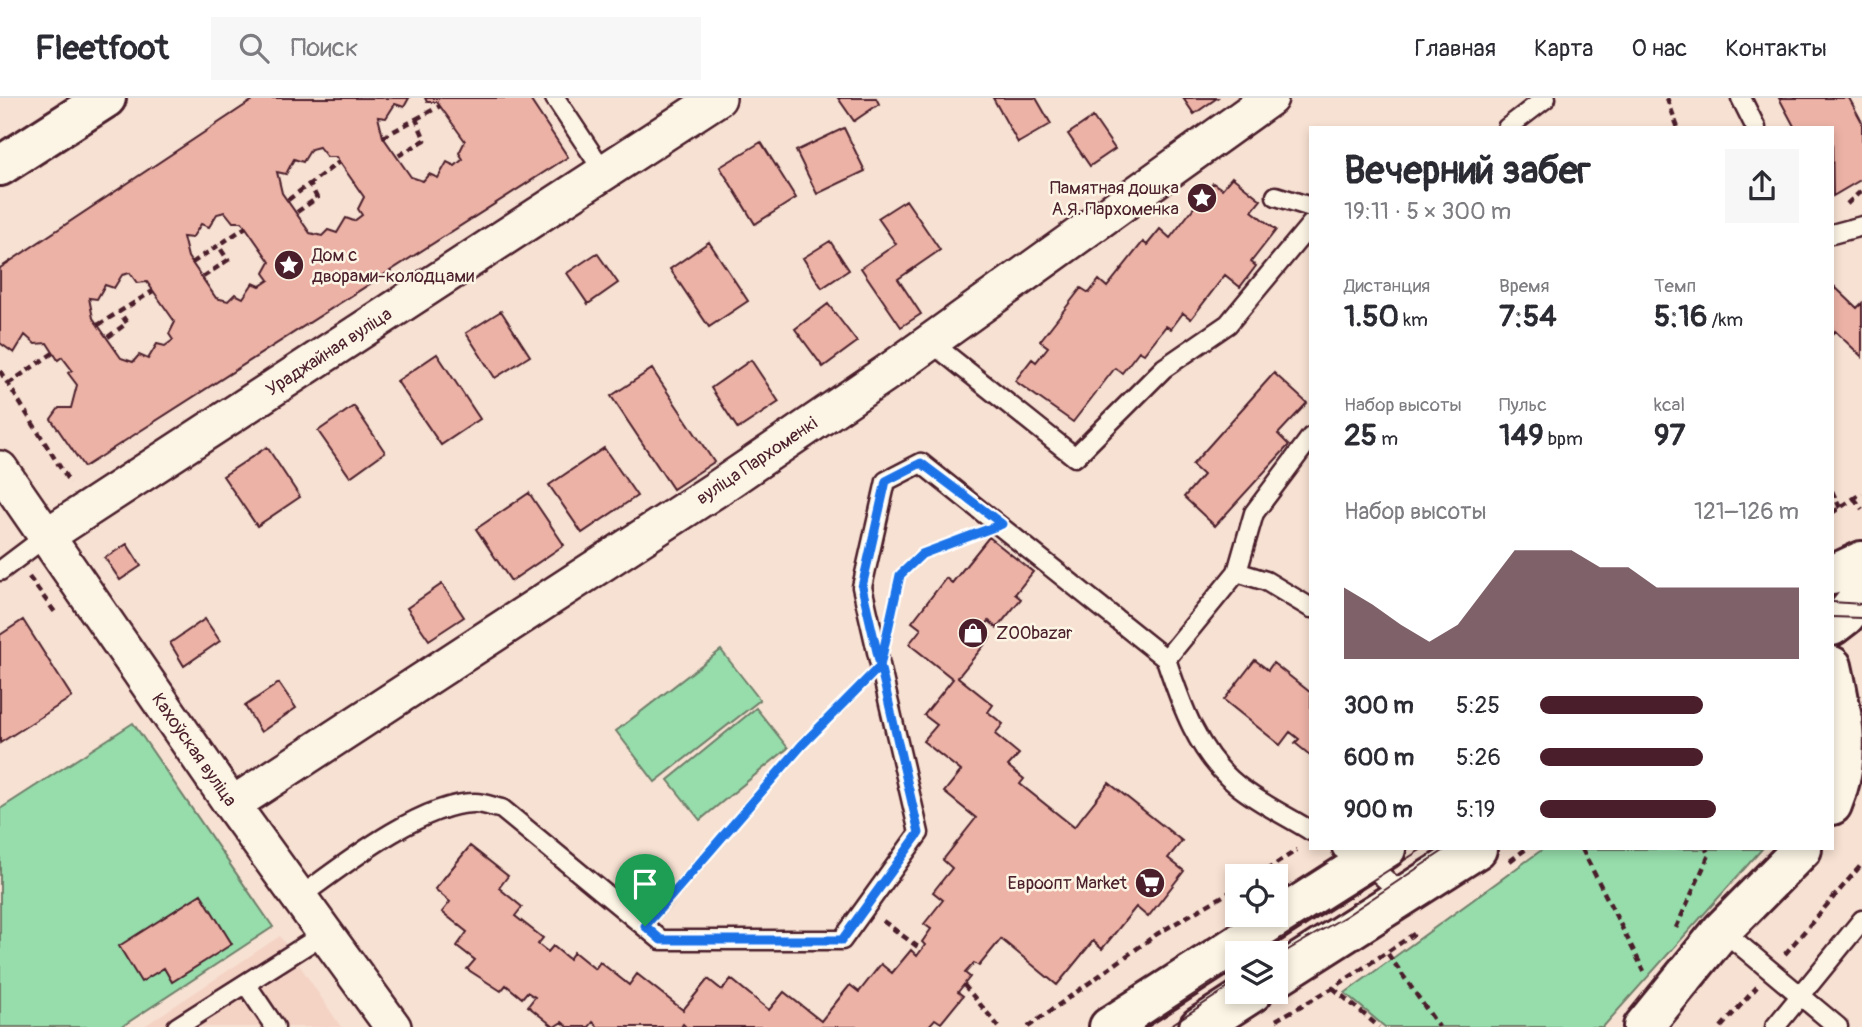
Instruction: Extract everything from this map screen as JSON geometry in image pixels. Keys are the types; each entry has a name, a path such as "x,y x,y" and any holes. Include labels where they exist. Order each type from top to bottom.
{"street":[{"path":"0,166 106,98"},
{"name":"Ураджайная вуліца","path":"45,537 718,98"},
{"name":"вуліца Пархоменкі","path":"232,805 715,490 932,342 1270,98"},
{"name":"Кахоўская вуліца","path":"1,472 232,805 327,932 393,1027"},
{"path":"1834,574 1862,561"},
{"path":"1834,624 1845,616 1862,594"},
{"path":"1834,676 1854,761 1834,801"},
{"path":"1288,969 1475,850"},
{"path":"1643,1027 1722,930 1801,850"},
{"path":"1109,1027 1364,853"},
{"path":"1199,1027 1234,1004"}],"lane":[{"path":"555,98 604,172"},
{"path":"1510,126 1546,98"},
{"path":"1741,98 1755,126"},
{"path":"1276,196 1309,206"},
{"path":"932,342 1075,457 1164,368 1228,324 1309,226"},
{"path":"1834,233 1862,226"},
{"path":"1166,659 1237,572 1254,513 1309,440"},
{"path":"300,896 419,817 453,806 477,803 502,809 661,940 842,940 919,833 862,587 886,481 921,463 1002,524 1166,659 1182,705 1206,753 1236,785 1307,839"},
{"path":"0,571 45,537"},
{"path":"1237,572 1266,581 1309,607"},
{"path":"1364,853 1403,895"},
{"path":"1775,1027 1862,920"},
{"path":"1722,930 1839,1027"},
{"path":"177,1027 327,932"},
{"path":"246,984 275,1027"}],"path":[{"path":"1667,98 1677,126"},
{"path":"383,137 440,106"},
{"path":"398,156 425,140 416,119"},
{"path":"288,200 339,162"},
{"path":"297,212 317,198 310,184"},
{"path":"192,263 246,227"},
{"path":"203,276 228,260 218,245"},
{"path":"98,325 153,290"},
{"path":"108,337 127,323 119,311"},
{"path":"8,384 53,353"},
{"path":"1834,512 1862,493"},
{"path":"1834,495 1840,508"},
{"path":"1854,498 1862,509"},
{"path":"891,614 900,575 922,554 1002,524"},
{"path":"645,926 802,745 880,666"},
{"path":"1273,864 1307,839"},
{"path":"1583,850 1645,973"},
{"path":"1709,855 1712,850"},
{"path":"1721,1027 1861,864"},
{"path":"1028,1027 1157,934 1225,895"},
{"path":"866,907 922,950"},
{"path":"1388,954 1439,1027"},
{"path":"964,985 999,1027"},
{"path":"1334,988 1379,1027"}],"shaded area":[{"path":"280,936 341,1027 143,1027"}],"green space":[{"path":"721,650 760,700 655,782 616,731"},
{"path":"756,708 788,748 700,820 668,780"},
{"path":"133,723 273,927 121,1027 0,1027 0,809"},
{"path":"1542,850 1761,850 1603,1027 1385,1027 1345,993"}],"building":[{"path":"256,98 409,98 404,107 395,104 386,118 378,117 383,137 411,177 423,181 429,174 438,178 447,162 455,166 463,159 459,153 465,141 437,102 427,102 425,98 529,98 568,157 84,467 51,419 59,408 71,408 77,385 68,373 72,370 62,357 58,360 47,343 35,344 25,335 14,353 0,343 0,268","holes":["319,147 327,157 336,157 364,197 358,209 362,215 354,221 346,218 337,233 328,230 322,236 310,233 282,193 277,172 286,174 294,159 303,162 311,149","225,212 233,222 242,222 270,262 264,273 269,280 260,286 253,283 243,298 235,294 228,301 216,298 188,257 183,237 192,238 201,224 209,227 217,214","130,273 137,283 147,282 175,322 169,334 173,340 165,346 157,344 148,359 139,355 133,362 121,358 93,318 89,298 97,299 105,285 114,288 122,275"]},
{"path":"838,98 876,98 879,104 854,121"},
{"path":"993,98 1036,98 1051,124 1018,143"},
{"path":"1183,98 1217,98 1194,114"},
{"path":"1779,98 1849,98 1862,122 1862,179 1834,195 1834,126 1794,126"},
{"path":"1093,117 1115,149 1090,166 1068,134"},
{"path":"844,128 865,171 817,194 796,151"},
{"path":"761,142 796,198 755,224 720,167"},
{"path":"1232,177 1261,200 1252,211 1276,230 1251,262 1256,266 1240,287 1225,275 1191,319 1183,313 1171,329 1166,326 1144,354 1139,351 1122,373 1115,368 1073,422 1015,381 1032,359 1036,362 1048,347 1040,341 1081,288 1089,293 1099,280 1107,287 1143,242 1147,245 1160,229 1170,238 1213,183 1222,189"},
{"path":"906,200 940,250 898,279 921,314 901,327 861,268 896,244 878,218"},
{"path":"830,241 849,270 822,288 803,258"},
{"path":"709,242 748,301 709,327 670,269"},
{"path":"597,253 618,283 588,304 567,273"},
{"path":"1834,286 1857,308 1862,303 1862,357 1835,331"},
{"path":"828,304 857,342 823,367 795,329"},
{"path":"501,311 530,356 495,378 466,333"},
{"path":"437,354 480,419 441,445 397,381"},
{"path":"751,360 779,402 738,429 711,388"},
{"path":"652,369 714,462 673,489 611,396"},
{"path":"1274,373 1307,403 1278,434 1289,445 1215,526 1184,497 1203,475 1192,465"},
{"path":"354,406 385,452 350,477 318,431"},
{"path":"267,447 300,497 257,526 223,476"},
{"path":"604,448 637,496 582,533 549,485"},
{"path":"529,493 564,545 511,581 476,529"},
{"path":"989,537 1033,572 1015,594 1021,599 997,628 989,621 981,631 990,638 958,677 993,705 988,712 1003,724 995,734 1019,754 1008,766 1024,779 1020,784 1074,827 1109,783 1182,841 1168,858 1184,871 1148,917 1136,907 1102,949 1093,941 1057,985 1001,939 979,966 974,963 965,973 970,977 958,992 963,996 941,1023 935,1019 928,1027 686,1027 683,1024 681,1027 598,1027 593,1022 589,1027 568,1027 562,1022 554,1027 528,1006 535,997 527,992 522,998 506,985 501,991 467,969 475,960 457,946 467,932 442,912 450,902 435,889 470,846 508,876 499,888 522,907 515,916 543,938 538,944 548,952 553,946 569,959 574,952 595,969 600,962 629,985 637,974 683,1010 708,979 722,990 731,979 769,1010 784,992 821,1021 850,985 859,992 881,964 892,973 911,950 917,956 931,929 924,924 943,900 933,892 952,868 943,860 976,818 944,792 961,771 923,741 937,725 924,715 953,679 909,644 921,629 912,622 946,578 952,583"},
{"path":"127,544 141,566 120,580 105,558"},
{"path":"442,584 464,617 429,640 407,608"},
{"path":"205,619 220,641 184,666 170,643"},
{"path":"23,620 72,697 0,743 0,635"},
{"path":"1255,660 1268,670 1273,663 1309,691 1309,754 1295,743 1299,739 1290,732 1280,745 1224,700"},
{"path":"279,683 296,708 261,732 245,706"},
{"path":"201,894 232,944 172,982 164,968 141,982 119,946"}],"tram line":[{"path":"1834,602 1862,604"},
{"path":"1834,617 1862,618"},
{"path":"1277,941 1420,850"},
{"path":"1288,950 1346,916 1445,850"},
{"path":"1144,1027 1225,974"},
{"path":"1168,1027 1225,990"}],"place":[{"name":"Памятная дошка А.Я. Пархоменка","path":"1202,198"},
{"name":"Дом с дворами-колодцами","path":"289,265"},
{"name":"ZOObazar","path":"973,633"},
{"name":"Евроопт Market","path":"1150,883"}],"route":[{"path":"645,926 661,940 842,940 919,833 880,666 862,587 886,481 921,463 1002,524 922,554 900,575 880,666 802,745 645,926"}]}
